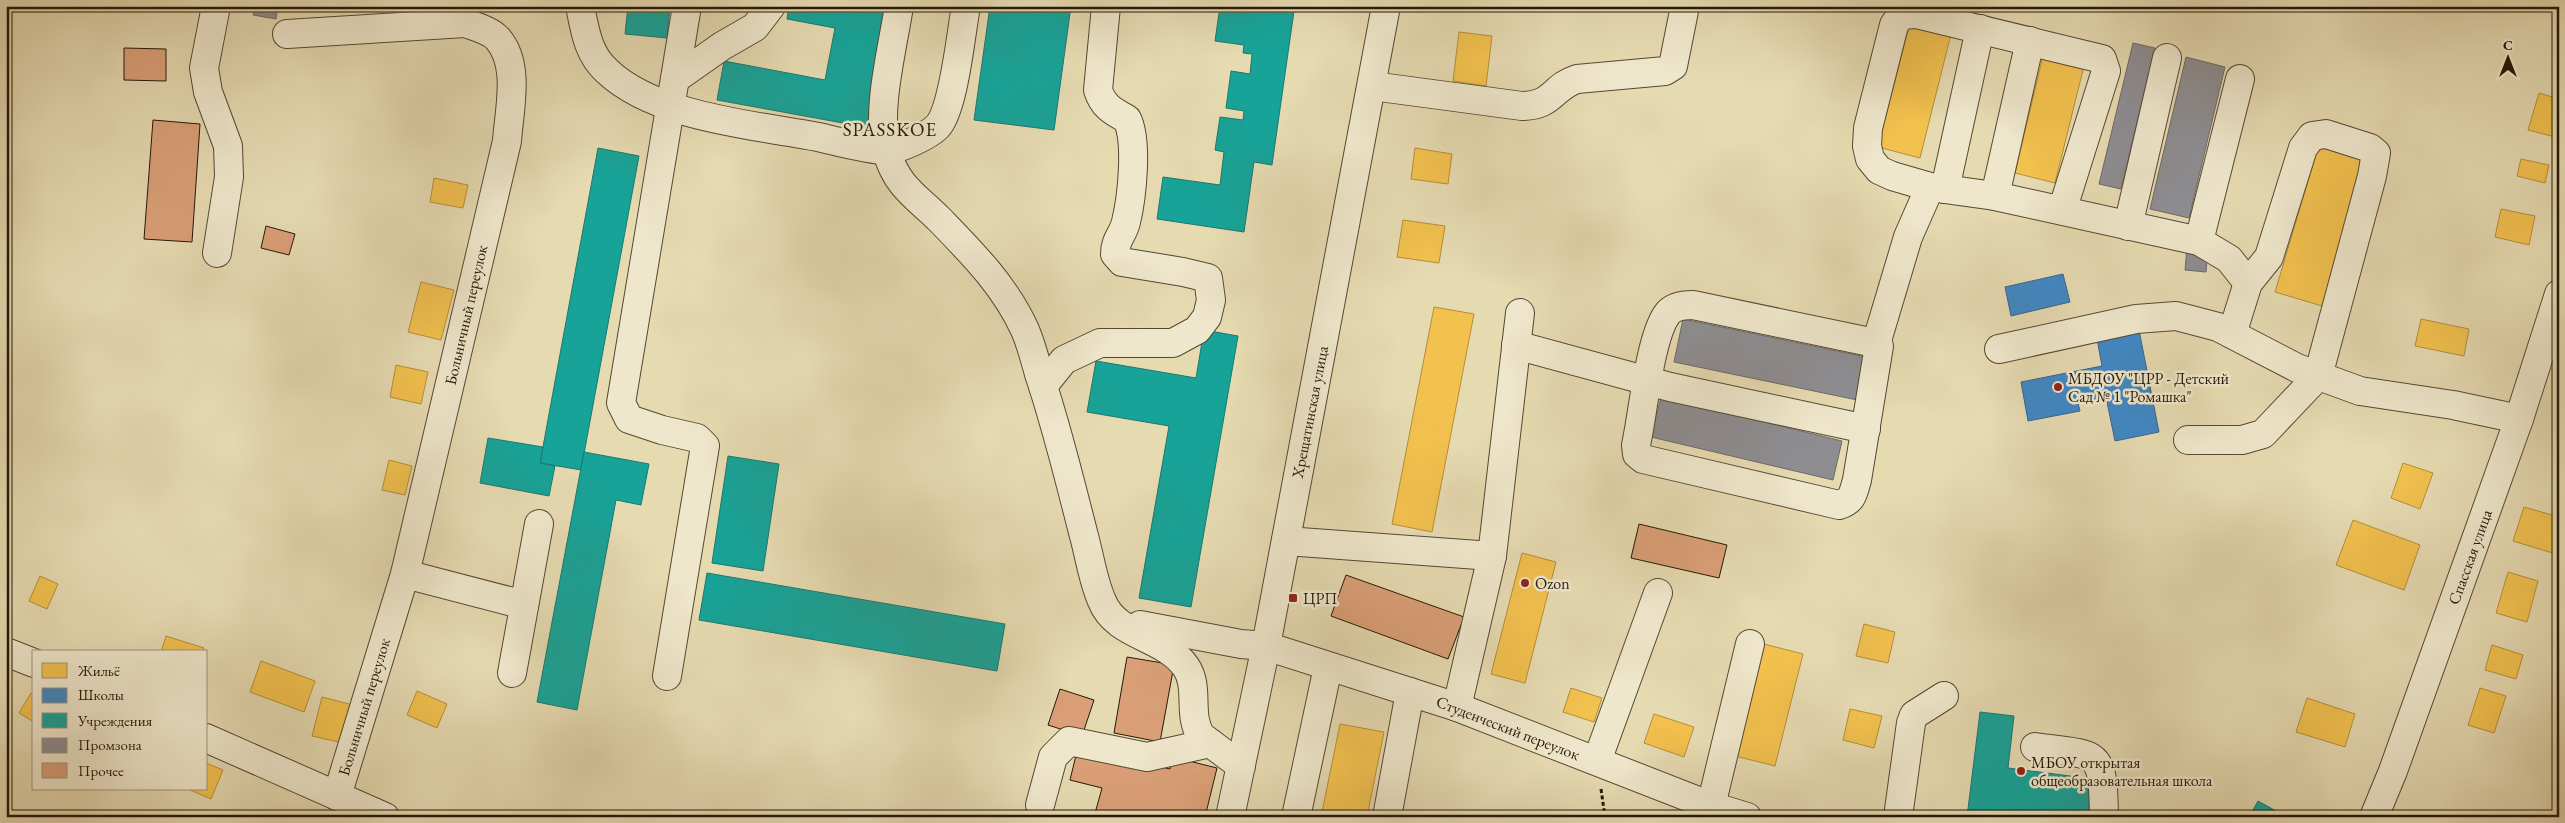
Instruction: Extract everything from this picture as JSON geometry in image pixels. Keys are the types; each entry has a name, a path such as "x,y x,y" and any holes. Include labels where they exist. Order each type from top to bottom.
{"street":[{"path":"216,6 204,68 208,92 228,146 229,178 217,253"},
{"path":"580,6 588,45 596,61 622,84 646,97 696,114 886,150 924,136 938,126 949,102 966,6"},
{"path":"667,676 705,446 697,438 662,430 629,419 621,403 688,6"},
{"path":"675,79 722,46 755,27 771,6"},
{"path":"899,6 883,110 886,150 899,182 995,277 1025,330 1054,418 1102,601 1113,620 1162,646 1186,668 1193,687 1194,722 1200,736 1241,766"},
{"path":"1043,386 1064,360 1100,343 1173,343 1181,339 1197,330 1207,317 1211,300 1208,278 1122,262 1114,254 1115,242 1126,224 1134,139 1127,119 1109,109 1102,100 1098,90 1106,6"},
{"name":"Хрещатинская улица","path":"1230,817 1266,646 1386,6"},
{"path":"1372,86 1522,106 1537,106 1549,99 1567,82 1577,79 1665,71 1673,66 1685,6"},
{"path":"2062,211 2106,71 2106,65 2102,59 1916,14 1901,15 1894,25 1868,128 1866,146 1870,159 1879,170 1892,176 1938,188 1995,196 2128,226 2199,241 2229,259 2248,283"},
{"name":"Больничный переулок","path":"288,34 465,24 482,29 497,38 508,56 511,76 507,141 405,574 337,796"},
{"path":"1876,344 1908,237 1938,188 1980,29"},
{"path":"1995,196 2030,41"},
{"path":"2128,226 2167,58"},
{"path":"2199,241 2240,79"},
{"path":"2188,440 2242,440 2263,434 2318,376 2372,176 2376,153 2370,148 2326,134 2312,136 2302,148 2269,257 2248,283 2232,334"},
{"name":"Спасская улица","path":"2374,817 2394,772 2519,419 2549,359 2559,294"},
{"path":"1693,305 1876,344 1880,346 1880,356 1852,499 1839,505 1643,459 1636,454 1648,380 1660,326 1669,311 1679,306 1693,305"},
{"path":"1457,707 1492,556 1520,313"},
{"path":"1999,348 2156,317 2176,316 2218,327 2297,368 2360,391 2453,405 2519,419"},
{"path":"1516,345 1670,387 1866,429"},
{"path":"512,673 539,524"},
{"path":"1286,541 1492,556"},
{"path":"405,574 524,605"},
{"path":"1597,761 1658,593"},
{"name":"Студенческий переулок","path":"1113,620 1241,644 1266,646 1457,707 1711,806 1747,817"},
{"path":"1711,806 1750,644"},
{"path":"6,652 32,663"},
{"path":"1296,817 1328,667"},
{"path":"1387,817 1410,692"},
{"path":"1898,817 1911,723 1914,715 1944,696"},
{"path":"208,739 385,817"},
{"path":"1040,805 1053,757 1069,741 1147,757 1210,743"},
{"path":"2035,747 2087,754 2096,760 2103,779 2104,817"}],"building: Жильё":[{"path":"1910,23 1951,34 1920,158 1878,147"},
{"path":"1459,32 1492,36 1486,86 1453,81"},
{"path":"2043,56 2084,66 2055,183 2015,173"},
{"path":"2539,93 2559,99 2559,138 2528,130"},
{"path":"2319,144 2366,158 2322,306 2275,292"},
{"path":"1415,148 1452,154 1448,184 1411,179"},
{"path":"2521,159 2549,165 2545,183 2517,176"},
{"path":"434,178 468,185 463,208 430,202"},
{"path":"2501,209 2535,216 2529,245 2495,237"},
{"path":"1403,220 1445,226 1439,263 1397,257"},
{"path":"421,282 454,290 441,340 408,332"},
{"path":"1434,307 1474,314 1432,532 1392,524"},
{"path":"2421,319 2469,329 2464,356 2415,346"},
{"path":"396,365 428,372 421,404 390,397"},
{"path":"389,460 412,466 405,495 382,490"},
{"path":"2403,463 2433,473 2420,509 2391,498"},
{"path":"2524,507 2559,517 2559,555 2513,541"},
{"path":"2353,520 2420,545 2404,590 2336,565"},
{"path":"1522,553 1556,562 1525,683 1491,674"},
{"path":"2508,572 2538,581 2527,622 2496,613"},
{"path":"40,576 58,584 47,609 29,601"},
{"path":"1864,624 1895,632 1888,663 1856,656"},
{"path":"166,636 204,648 203,650 162,650"},
{"path":"1764,644 1803,654 1775,766 1735,756"},
{"path":"2492,645 2523,655 2516,679 2485,670"},
{"path":"261,661 315,681 304,712 250,692"},
{"path":"1571,688 1602,698 1594,722 1563,712"},
{"path":"2480,688 2506,696 2494,733 2468,725"},
{"path":"417,691 447,704 437,728 407,715"},
{"path":"31,693 32,721 19,713"},
{"path":"322,697 353,705 343,743 312,736"},
{"path":"2307,698 2355,714 2345,747 2296,732"},
{"path":"1850,709 1882,716 1874,748 1843,740"},
{"path":"1654,714 1694,727 1684,757 1644,743"},
{"path":"1340,724 1384,732 1367,817 1321,817"},
{"path":"208,764 223,770 211,799 190,790 208,790"}],"building: Школы":[{"path":"2063,274 2070,302 2011,316 2005,287"},
{"path":"2139,330 2159,432 2115,441 2106,397 2078,403 2080,411 2028,421 2021,382 2102,366 2097,339"}],"building: Учреждения":[{"path":"628,6 670,6 667,38 625,34"},
{"path":"789,6 892,6 870,128 717,100 724,61 825,80 835,28 787,19"},
{"path":"990,6 1071,6 1054,130 974,120"},
{"path":"1220,6 1259,6 1294,11 1272,165 1254,162 1244,232 1157,219 1163,177 1220,185 1224,152 1215,150 1220,117 1243,120 1244,111 1226,108 1231,71 1250,74 1252,54 1243,53 1244,45 1215,41"},
{"path":"598,148 639,156 581,470 540,463"},
{"path":"1204,330 1238,336 1191,607 1139,598 1169,426 1087,412 1096,361 1196,378"},
{"path":"488,438 543,447 540,463 555,466 549,496 480,483"},
{"path":"584,452 649,464 641,505 616,500 577,710 537,702"},
{"path":"728,456 779,464 763,571 712,563"},
{"path":"707,573 1005,624 997,671 699,620"},
{"path":"1980,712 2014,716 2008,768 2093,779 2088,817 1967,817"},
{"path":"2258,801 2287,817 2249,817"}],"building: Промзона":[{"path":"255,6 278,6 276,19 253,15"},
{"path":"359,6 398,6 397,13"},
{"path":"2133,43 2155,48 2121,189 2099,184"},
{"path":"2186,57 2225,67 2189,218 2150,209"},
{"path":"2187,247 2208,248 2206,272 2185,270"},
{"path":"1683,319 1871,358 1862,401 1674,362"},
{"path":"1661,397 1842,441 1833,480 1651,437"}],"building: Прочее":[{"path":"124,48 166,49 166,81 124,80"},
{"path":"153,120 200,124 192,242 144,239"},
{"path":"266,226 295,234 289,255 261,248"},
{"path":"1639,524 1727,545 1719,578 1631,558"},
{"path":"1346,575 1464,617 1448,659 1331,616"},
{"path":"1127,657 1174,665 1160,742 1114,733"},
{"path":"1060,689 1094,700 1082,736 1048,725"},
{"path":"1078,747 1170,769 1173,757 1217,768 1205,817 1094,817 1102,788 1070,780"}],"place":[{"name":"МБДОУ \"ЦРР - Детский Сад № 1 \"Ромашка\"","path":"2058,387"},
{"name":"Ozon","path":"1525,583"},
{"name":"ЦРП","path":"1293,598"},
{"name":"МБОУ открытая общеобразовательная школа","path":"2021,771"}],"district":[{"name":"SPASSKOE","path":"890,129"}]}
